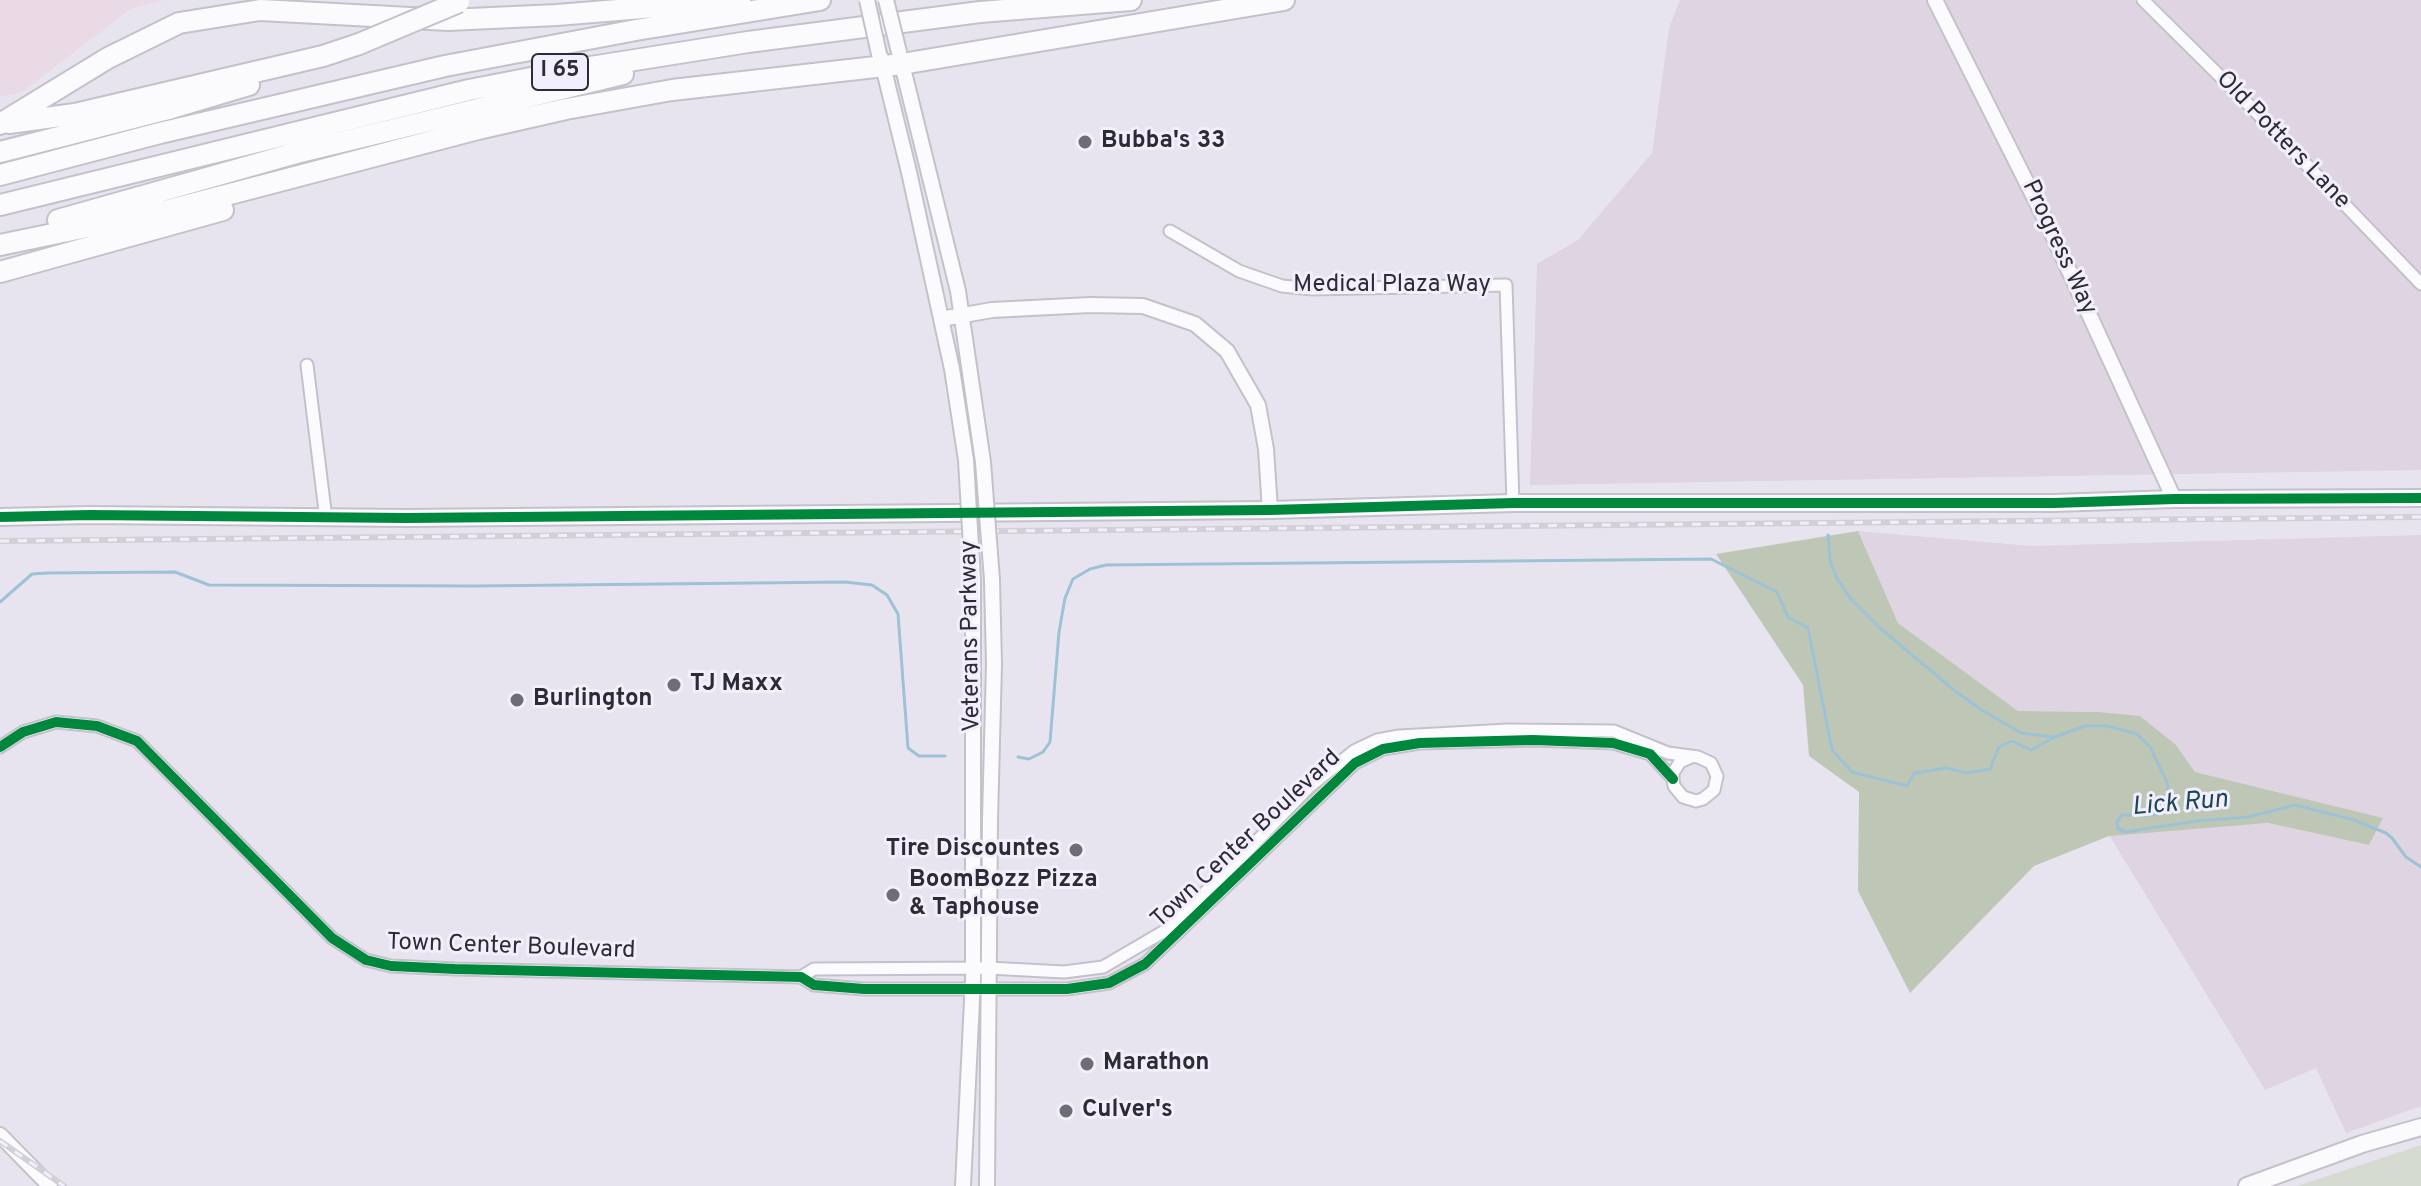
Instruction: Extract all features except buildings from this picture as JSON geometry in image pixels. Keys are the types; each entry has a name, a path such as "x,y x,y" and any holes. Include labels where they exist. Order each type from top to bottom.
{"highway":[{"path":"0,124 108,58 179,23 260,10 448,20 557,15 740,0"},
{"name":"I 65","path":"0,175 160,133 445,66 820,0"},
{"name":"I 65","path":"0,205 469,90 572,70 799,35 980,12 1131,0"},
{"path":"0,245 169,210 566,109 672,90 1284,0"},
{"path":"0,152 172,108 255,83 462,1"},
{"path":"0,237 296,153 552,90 799,35"},
{"path":"0,124 75,114 323,56"},
{"path":"0,272 283,194 478,129"}],"main road":[{"name":"Veterans Parkway","path":"867,0 891,59 946,239 962,316 983,462 992,580 994,664 987,1186"},
{"name":"Veterans Parkway","path":"886,0 891,59 952,369 966,460 973,581 973,969 963,1186"},
{"name":"Progress Way","path":"1935,0 2049,227 2174,499"},
{"path":"941,319 992,310 1143,306 1195,324 1227,351 1258,405 1266,449 1270,510"},
{"path":"0,517 89,515 326,519 1270,510 1513,503 2054,503 2421,498"},
{"path":"2257,1184 2362,1144 2421,1127"},
{"path":"0,1135 50,1186"}],"street":[{"name":"Old Potters Lane","path":"2143,0 2421,284"},
{"name":"Medical Plaza Way","path":"1170,231 1239,271 1282,286 1312,289 1506,285 1513,503"},
{"path":"307,365 326,519"},
{"name":"Town Center Boulevard","path":"0,747 23,732 56,722 97,726 137,741 332,938 366,960 391,966 455,969 801,977 814,985 864,989 1067,989 1109,983 1145,964 1355,763 1383,749 1434,743 1533,740 1613,743 1650,754 1673,779"},
{"name":"Town Center Boulevard","path":"801,977 814,969 988,968 1064,972 1103,967 1168,929 1309,787 1354,751 1377,740 1508,730 1614,731 1668,753 1691,757"},
{"path":"1691,757 1711,763 1717,776 1714,790 1703,799 1689,800 1677,792 1673,779 1680,762 1691,757"}],"shaded area":[{"path":"0,0 165,0 132,8 22,92 0,97"},
{"path":"1680,0 2421,0 2421,470 1530,485 1537,264 1578,240 1652,153 1669,28"},
{"path":"1858,531 2032,546 2421,535 2421,1106 2346,1133 2316,1068 2265,1090 2109,835 2268,823 2369,845 2382,818 2195,772 2176,745 2097,712 2018,711 1898,623"},
{"path":"2421,1145 2421,1186 2297,1186"}],"green space":[{"path":"1858,531 1898,623 2018,711 2140,716 2176,745 2195,772 2383,818 2369,845 2268,823 2109,836 2034,866 1910,993 1858,891 1859,792 1809,756 1803,685 1716,554"}],"waterway":[{"path":"1828,535 1830,561 1837,579 1851,599 1880,628 1980,709 2021,733 2053,737"},
{"name":"Lick Run","path":"1018,757 1029,759 1043,752 1050,742 1059,632 1065,598 1073,579 1090,569 1106,565 1711,559 1777,592 1788,617 1808,628 1832,750 1852,772 1907,786 1914,773 1946,768 1967,773 1990,769 1999,747 2012,741 2031,750 2085,726 2107,726 2137,734 2150,747 2167,782 2169,796 2165,810 2157,815 2122,815 2117,821 2118,829 2126,832 2248,817 2295,805 2354,820 2386,833 2406,857 2421,867"},
{"path":"0,602 32,574 47,573 175,572 209,585 845,582 872,585 887,595 898,614 908,748 919,756 945,756"}],"railway":[{"path":"0,541 2421,517"},
{"path":"0,1141 64,1186"}],"cycle path":[{"path":"0,517 406,518 1270,510 1513,503 2054,503 2421,498"},
{"path":"0,747 23,732 56,722 97,726 137,741 332,938 366,960 391,966 455,969 801,977 814,985 864,989 1067,989 1109,983 1145,964 1355,763 1383,749 1420,743 1533,740 1613,743 1650,754 1673,779"}],"place":[{"name":"Bubba's 33","path":"1085,142"},
{"name":"TJ Maxx","path":"674,685"},
{"name":"Burlington","path":"517,700"},
{"name":"Tire Discountes","path":"1076,850"},
{"name":"BoomBozz Pizza & Taphouse","path":"893,895"},
{"name":"Marathon","path":"1087,1064"},
{"name":"Culver's","path":"1066,1111"}]}
